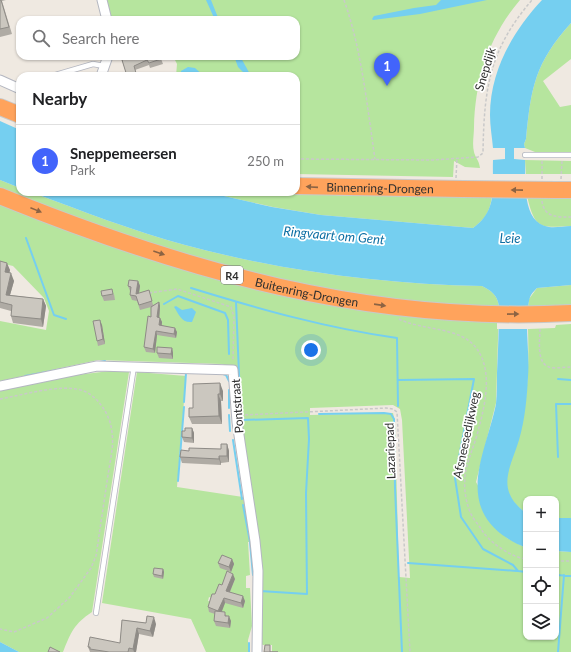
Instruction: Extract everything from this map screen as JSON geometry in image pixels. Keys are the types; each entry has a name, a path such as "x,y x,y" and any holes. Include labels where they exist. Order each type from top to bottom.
{"highway":[{"path":"0,107 16,113"},
{"name":"Binnenring-Drongen","path":"300,186 459,184 562,186"},
{"name":"Buitenring-Drongen","path":"0,196 53,217 183,262 293,291 396,307 474,314 563,313"}],"street":[{"path":"102,0 106,16"},
{"path":"102,72 106,60"},
{"path":"0,80 16,87"},
{"name":"Pontstraat","path":"0,386 97,366 233,370 236,416 255,541 258,571 257,652"}],"lane":[{"path":"66,72 93,64 104,66"},
{"path":"526,155 571,155"},
{"path":"96,613 134,366"}],"path":[{"path":"344,0 349,14 364,87 375,159"},
{"name":"Snepdijk","path":"457,158 474,158 483,153 486,96 494,62 510,28 532,0"},
{"path":"562,155 562,186"},
{"path":"300,158 433,160 457,158 459,184"},
{"path":"143,294 177,289 231,307 234,317 233,370"},
{"name":"Afsneesedijkweg","path":"399,319 409,324 457,335 476,348 485,363 486,378 484,398 477,436 469,455 465,476 465,492 469,511 487,538 516,558 523,559"},
{"path":"540,329 540,356 542,362 548,367 571,367"},
{"path":"0,399 50,390 70,388 82,390 92,396 104,409 109,420 113,442 96,556 91,568 70,597 46,618 14,632 0,629"},
{"name":"Lazariepad","path":"236,416 386,408 393,408 397,412 410,652"},
{"path":"559,561 571,561"}],"green space":[{"path":"106,0 520,0 500,28 492,44 486,59 477,92 473,143 474,152 480,168 465,167 454,161 453,177 300,174 300,72 176,72 177,64 175,60 300,60 300,16 111,16"},
{"path":"571,23 571,59 543,81 560,107 571,105 571,152 535,152 525,148 524,144 533,90 537,76 549,51"},
{"path":"525,160 571,161 571,174 526,174"},
{"path":"0,180 16,186 16,196 42,196 146,233 222,254 295,269 370,279 445,285 482,286 493,293 499,306 496,403 476,482 507,538 523,546 523,640 559,640 559,551 571,552 571,652 272,652 272,645 263,645 260,643 262,589 260,563 254,510 240,423 236,370 222,364 98,360 0,381 0,321 46,330 49,311 44,298 13,266 0,263","holes":["393,405 400,409 402,420 410,578 399,577 395,422 393,413 310,415 310,408"]},
{"path":"300,192 348,196 463,194 492,196 486,215 473,228 321,215 273,207 224,196 300,196"},
{"path":"527,196 571,196 571,226 552,227 540,224 536,221 533,215"},
{"path":"571,285 571,306 528,307 529,299 537,288"},
{"path":"571,324 571,518 559,518 559,496 523,496 523,511 509,495 507,483 509,466 520,432 526,400 528,376 528,329 555,328 556,325"},
{"path":"110,371 129,372 92,612 81,620 74,629 63,652 19,652 0,642 0,390 68,376"},
{"path":"137,372 186,376 177,487 243,497 251,539 251,542 248,542 250,575 246,576 246,588 250,588 252,626 248,640 248,652 206,652 191,619 102,603","holes":["235,579 229,593 212,602 208,601 209,597 214,599"]}],"water":[{"path":"206,0 211,0 217,16 213,16"},
{"path":"441,0 487,0 420,14 372,19 374,16 436,5"},
{"path":"542,0 571,0 571,23 549,51 537,76 530,105 526,139 524,144 525,148 514,148 514,159 525,160 527,200 529,209 534,218 540,224 549,227 571,226 571,285 537,288 530,297 528,309 527,392 523,425 509,470 508,479 508,487 511,496 516,504 523,510 523,546 509,539 491,524 482,509 478,493 478,476 496,404 499,306 497,299 491,291 482,286 445,285 370,279 295,269 258,262 185,245 108,220 42,196 224,196 272,207 321,215 473,228 487,214 490,206 493,189 493,160 505,159 505,148 493,148 490,115 491,99 499,67 513,38"},
{"path":"235,60 242,60 249,72 243,72 238,67"},
{"path":"188,67 195,68 200,72 181,72"},
{"path":"0,121 16,128 16,186 0,180"},
{"path":"176,306 182,310 192,308 196,312 192,322 185,321 181,318 174,307"},
{"path":"559,518 571,518 571,552 559,551"},
{"path":"0,642 19,652 0,652"}],"pier":[{"path":"491,174 528,174 529,197 490,196"},
{"path":"497,308 530,308 530,329 497,329"}],"building":[{"path":"0,0 9,27 0,29"},
{"path":"122,60 147,60 134,66 136,72 126,72"},
{"path":"147,60 158,60 149,63"},
{"path":"0,261 7,263 5,272 11,273 6,295 43,299 41,319 11,316 12,305 0,302"},
{"path":"129,280 138,281 136,294 149,290 152,301 139,305 136,296 130,295 131,287 128,286"},
{"path":"112,289 113,294 102,296 101,291"},
{"path":"159,302 157,317 160,318 159,325 175,328 174,334 156,331 153,349 144,347 148,316 151,317 151,307"},
{"path":"100,320 103,339 97,341 93,321"},
{"path":"157,347 172,348 171,354 157,353"},
{"path":"220,383 220,394 218,394 219,416 189,417 189,408 193,408 193,384"},
{"path":"185,428 192,428 192,438 182,437 182,431 185,431"},
{"path":"221,444 227,444 227,456 219,456 219,459 180,457 181,450 189,451 189,448 221,449"},
{"path":"222,555 232,559 229,567 218,563"},
{"path":"154,568 163,569 162,576 153,574"},
{"path":"227,571 233,574 226,591 243,596 241,603 224,598 218,611 208,607 212,594 215,594 219,584 222,585"},
{"path":"215,611 225,612 225,616 229,616 228,623 214,621"},
{"path":"147,616 154,617 150,631 137,628 133,649 129,648 128,652 109,652 90,649 90,647 88,647 90,637 120,643 122,620 146,623"},
{"path":"265,645 270,645 270,652 264,652"},
{"path":"50,647 60,652 48,652"}],"waterway":[{"path":"26,238 54,315 66,319"},
{"path":"191,288 293,317 344,329 397,338 398,406"},
{"path":"164,304 178,296 225,313 228,320 229,354"},
{"path":"236,302 240,398"},
{"path":"25,376 105,361"},
{"path":"184,402 186,373"},
{"path":"223,374 226,375 229,381"},
{"path":"398,380 474,379 455,478 461,517 483,549 513,565 518,571 523,572"},
{"path":"558,379 571,380"},
{"path":"229,390 229,408"},
{"path":"558,457 556,404 571,404"},
{"path":"178,481 184,407"},
{"path":"319,414 384,413 391,414 394,419 395,488 402,652"},
{"path":"229,415 230,431"},
{"path":"242,420 308,418 309,439 306,493 307,594 260,591"},
{"path":"233,440 242,499"},
{"path":"243,505 250,542 253,575"},
{"path":"408,563 517,571"},
{"path":"559,575 571,576"},
{"path":"558,652 564,575"},
{"path":"249,643 249,652"}],"place":[{"name":"Sneppemeersen","path":"387,86"}],"water label":[{"name":"Ringvaart om Gent","path":"334,235"},
{"name":"Leie","path":"510,238"}]}
